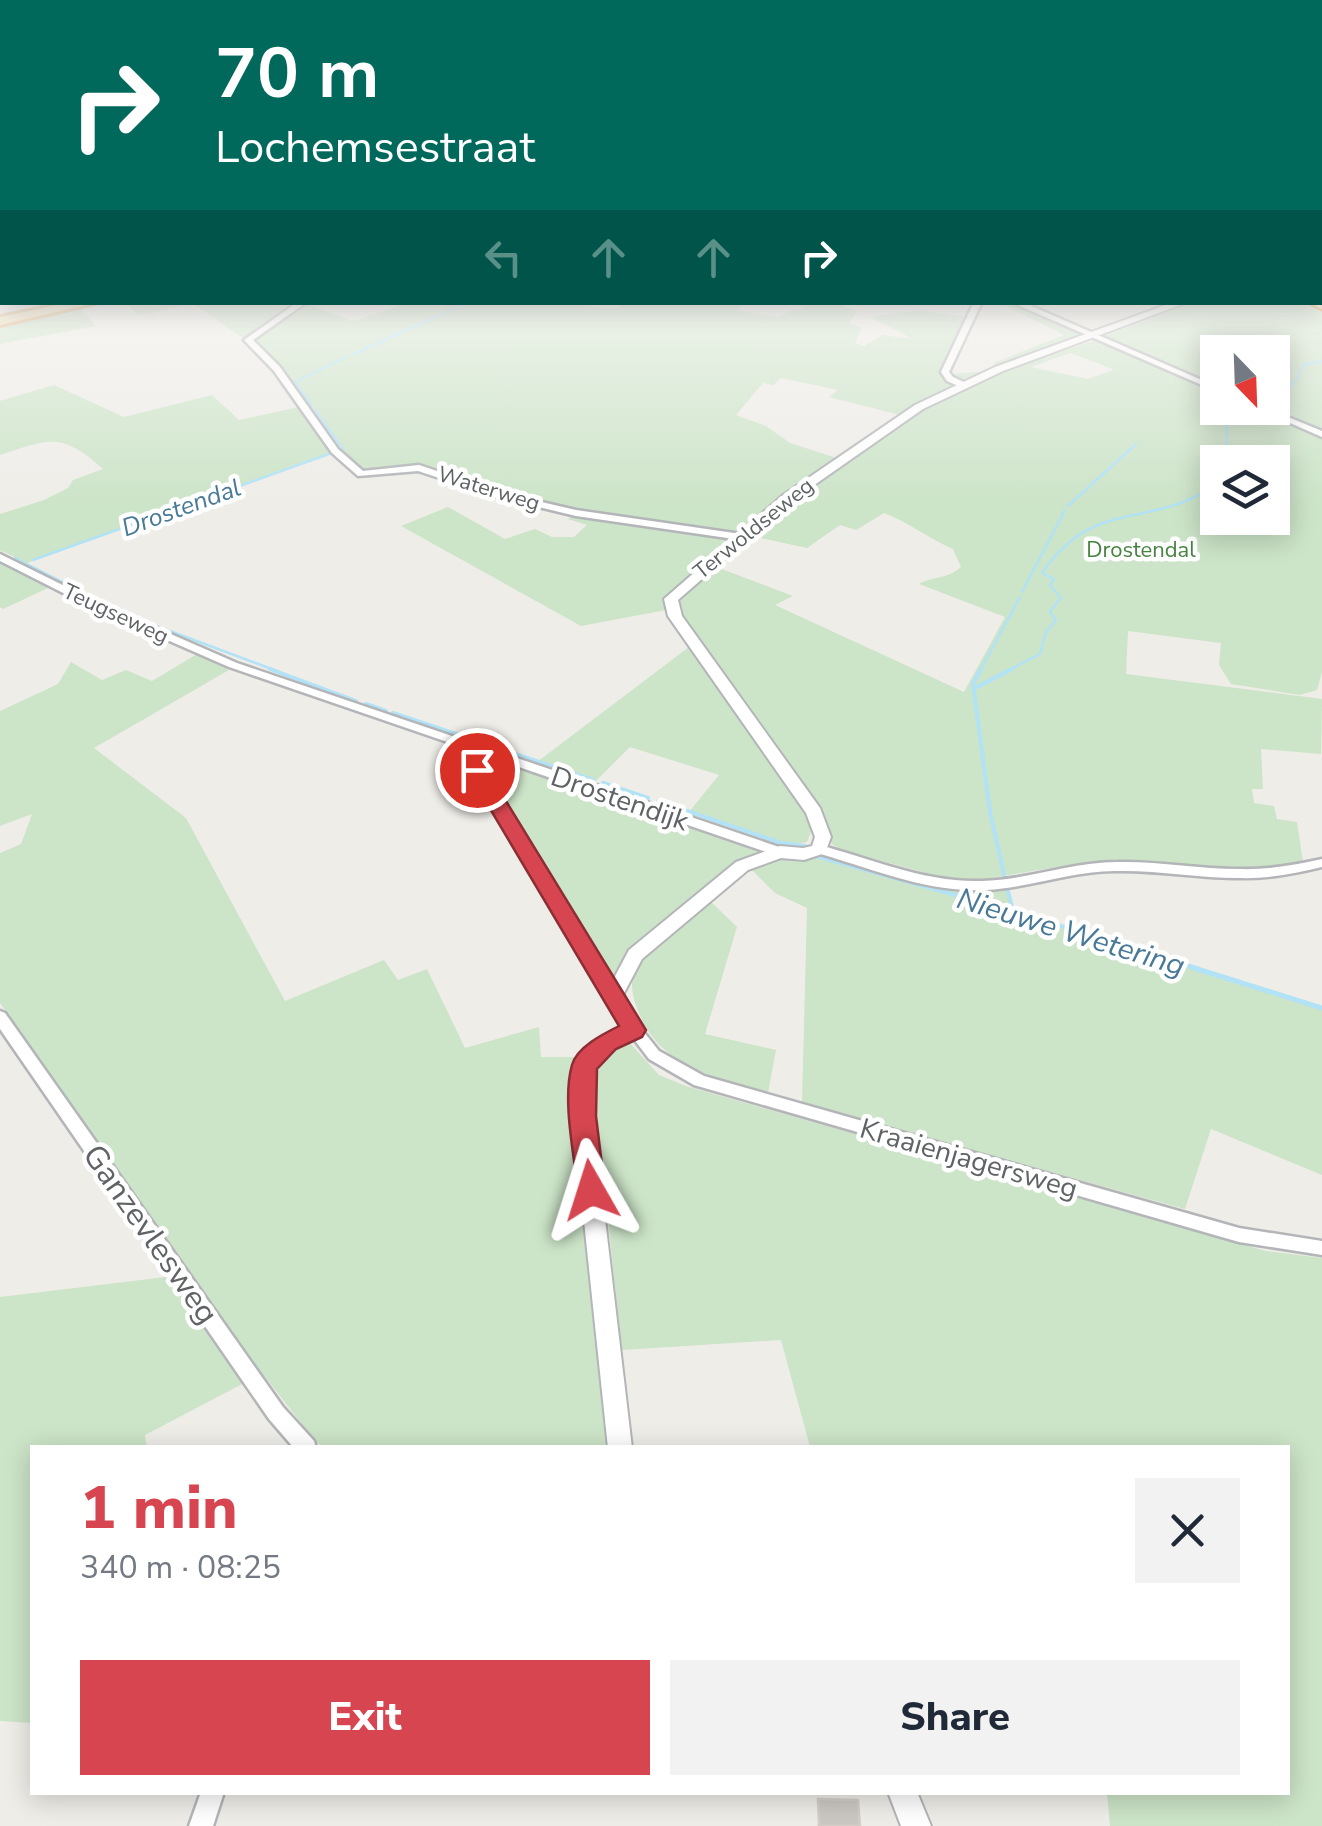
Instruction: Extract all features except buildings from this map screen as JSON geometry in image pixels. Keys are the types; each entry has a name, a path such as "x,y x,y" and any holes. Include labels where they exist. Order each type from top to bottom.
{"street":[{"name":"Waterweg","path":"255,335 248,340 277,369 334,452 355,471 370,475 419,468 500,495 576,514 742,537"},
{"path":"962,335 945,372 962,385"},
{"name":"Terwoldseweg","path":"814,851 822,833 814,812 713,675 670,606 677,590 836,462 918,407 962,385 1091,336"},
{"path":"1091,336 1200,382"},
{"path":"1290,421 1322,434"},
{"name":"Teugseweg","path":"0,558 233,666"},
{"name":"Drostendijk","path":"233,666 780,852"},
{"path":"462,745 634,1030 607,1043 590,1058 582,1076 583,1116 620,1445"},
{"path":"614,995 635,956 649,943 742,866 780,852 814,851 954,885 980,886 1078,868 1120,866 1246,876 1322,863"},
{"name":"Ganzevlesweg","path":"0,1017 276,1413 304,1445"},
{"name":"Kraaienjagersweg","path":"634,1030 654,1055 699,1081 1239,1235 1322,1248"},
{"path":"200,1826 213,1795"},
{"path":"903,1795 916,1826"}],"green space":[{"path":"0,335 47,335 0,344"},
{"path":"259,335 859,335 855,343 864,346 882,335 913,339 906,335 961,335 942,375 954,384 900,415 829,397 838,390 781,378 774,385 763,383 736,415 766,426 790,443 837,458 739,534 564,508 419,466 361,471 340,452 343,449 294,383 252,340"},
{"path":"1063,335 1080,335 969,379 953,374 987,371 996,362"},
{"path":"1106,335 1200,335 1200,425 1290,425 1290,335 1322,335 1322,672 1317,690 1300,695 1231,684 1219,665 1221,643 1128,631 1126,674 1322,699 1321,754 1261,749 1263,789 1252,789 1254,803 1274,806 1277,819 1297,822 1303,862 1261,871 1094,861 972,881 945,878 833,845 680,617 676,597 711,565 793,596 775,605 964,692 1005,617 919,584 961,567 953,549 884,513 856,530 840,525 807,548 747,535 808,485 925,407 1006,369 1093,341 1176,371 1104,340","holes":["1070,353 1113,370 1088,379 1031,367"]},
{"path":"54,385 124,417 212,395 239,420 299,407 333,453 27,563 0,550 0,514 44,500 68,488 73,480 103,469 76,449 54,442 0,455 0,401"},
{"path":"448,507 505,539 535,529 552,537 574,537 587,525 568,519 575,514 734,538 674,589 666,610 581,626 401,526"},
{"path":"3,562 50,587 3,609"},
{"path":"689,647 804,808 812,829 807,842 791,845 689,812 719,775 630,747 596,781 537,762"},
{"path":"197,654 229,670 94,748 186,818 285,1001 384,960 398,980 427,969 465,1048 539,1027 541,1057 585,1057 613,1445 321,1445 315,1441 259,1369 0,1003 0,853 21,844 32,814 0,826 0,711 58,684 71,662 102,680 126,670 152,681"},
{"path":"470,749 758,849 760,853 618,977 611,978"},
{"path":"822,857 938,887 1008,889 1012,910 1322,1007 1322,1175 1211,1129 1185,1209 802,1103 807,908 775,893 750,868 773,859"},
{"path":"710,901 737,927 705,1034 776,1050 768,1093 708,1075 673,1057 646,1028 636,1004 632,979 640,963"},
{"path":"628,1041 659,1075 686,1086 1266,1251 1322,1258 1322,1826 1110,1826 1107,1795 1290,1795 1290,1445 809,1445 781,1340 622,1350 593,1081 605,1057"},
{"path":"174,1276 189,1303 248,1381 145,1435 147,1445 30,1445 30,1723 0,1721 0,1297"}],"waterway":[{"name":"Drostendal","path":"354,354 395,335"},
{"name":"Drostendal","path":"312,406 295,382 348,356"},
{"path":"1290,386 1303,365 1322,361"},
{"name":"Drostendal","path":"315,410 343,449 340,451"},
{"path":"1226,445 1227,425"},
{"path":"1068,506 1136,444"},
{"name":"Drostendal","path":"33,560 329,454"},
{"path":"1007,671 1040,654 1046,632 1056,621 1050,611 1061,598 1050,585 1054,579 1042,573 1062,549 1104,523 1171,506 1200,494"},
{"path":"1022,592 1065,510"},
{"name":"Nieuwe Wetering","path":"15,558 100,601"},
{"path":"980,671 1020,597"},
{"name":"Nieuwe Wetering","path":"106,603 114,607"},
{"name":"Nieuwe Wetering","path":"119,610 144,621"},
{"name":"Nieuwe Wetering","path":"151,624 277,671"},
{"name":"Nieuwe Wetering","path":"270,669 356,701"},
{"path":"974,689 981,669"},
{"path":"974,689 1012,669"},
{"path":"974,689 990,812 1005,879"},
{"name":"Nieuwe Wetering","path":"366,704 386,711"},
{"name":"Nieuwe Wetering","path":"393,713 593,780"},
{"name":"Nieuwe Wetering","path":"603,783 648,798"},
{"name":"Nieuwe Wetering","path":"658,801 781,843 805,846"},
{"name":"Nieuwe Wetering","path":"819,857 1013,911"},
{"path":"1008,891 1013,911"},
{"name":"Nieuwe Wetering","path":"1013,911 1199,969"},
{"name":"Nieuwe Wetering","path":"1191,967 1322,1008"}],"route":[{"path":"477,770 634,1030 607,1043 584,1066 583,1116 591,1190"}]}
